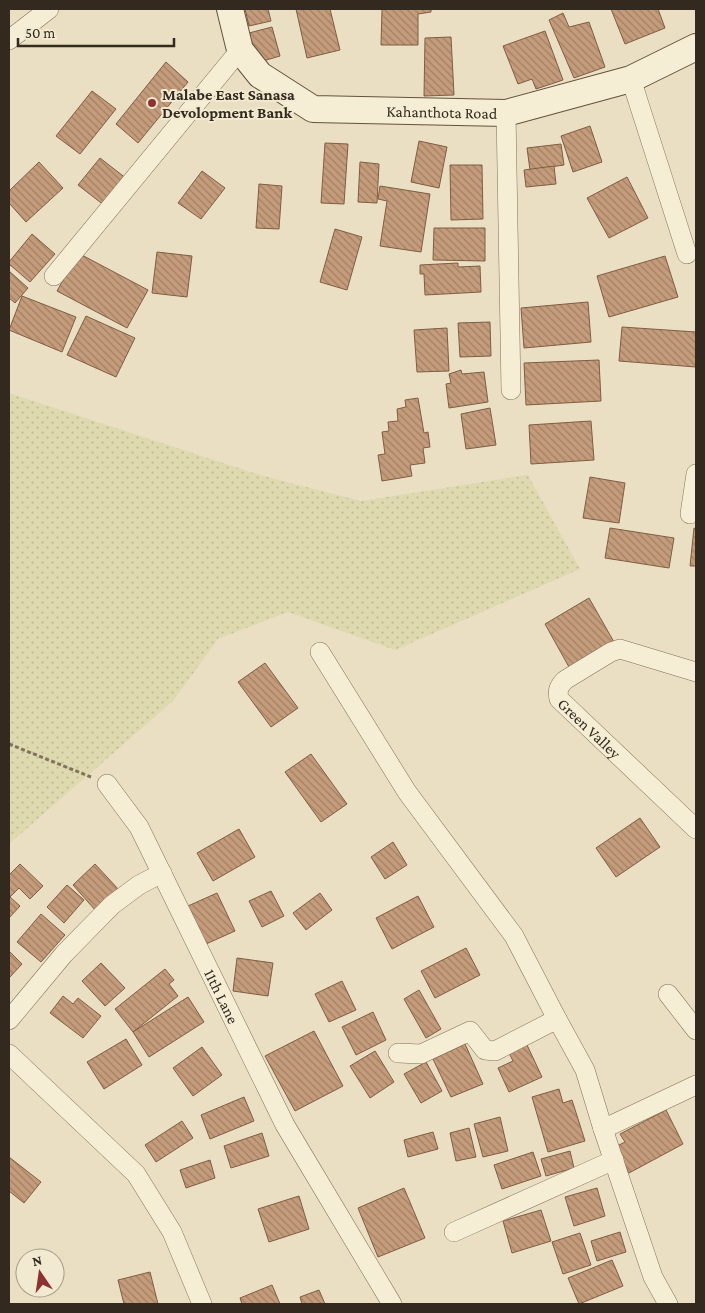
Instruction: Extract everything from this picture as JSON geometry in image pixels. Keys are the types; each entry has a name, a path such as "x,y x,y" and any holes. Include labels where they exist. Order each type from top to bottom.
{"main road":[{"name":"Kahanthota Road","path":"230,9 240,50 260,75 313,109 506,113 631,79 696,47"}],"street":[{"path":"9,40 48,9"},
{"path":"54,276 240,50"},
{"path":"631,79 687,254"},
{"path":"506,113 511,390"},
{"path":"690,514 696,474"},
{"name":"Green Valley","path":"696,672 620,649 611,652 565,680 557,691 559,699 696,829"},
{"path":"320,652 407,792 514,936 586,1070 603,1129 652,1277 668,1304"},
{"name":"11th Lane","path":"107,784 139,827 285,1125 392,1304"},
{"path":"9,1020 64,954 112,905 139,885 162,873"},
{"path":"668,994 696,1030"},
{"path":"398,1053 421,1054 470,1031 485,1050 495,1051 557,1019"},
{"path":"9,1054 136,1174 172,1232 202,1304"},
{"path":"603,1129 696,1085"},
{"path":"454,1232 614,1160"}],"path":[{"path":"9,744 107,784"}],"shaded area":[{"path":"9,393 260,475 361,501 528,475 580,569 395,650 288,612 218,639 173,701 9,844"}],"building":[{"path":"245,9 268,9 271,21 249,26"},
{"path":"296,9 330,9 340,50 307,58"},
{"path":"382,9 431,9 431,12 418,14 418,45 381,45"},
{"path":"611,9 658,9 665,28 625,44"},
{"path":"563,13 569,27 589,22 605,67 574,78 549,20"},
{"path":"272,27 280,56 256,63 249,33"},
{"path":"545,31 563,80 536,89 532,79 518,84 503,46"},
{"path":"451,37 454,95 424,96 425,38"},
{"name":"Malabe East Sanasa Devolopment Bank","path":"166,62 188,82 138,143 116,124"},
{"path":"92,91 116,109 80,154 56,136"},
{"path":"590,126 602,162 573,172 561,136"},
{"path":"419,141 447,147 439,188 411,182"},
{"path":"325,143 348,144 344,204 321,203"},
{"path":"561,144 564,165 530,170 527,148"},
{"path":"100,158 127,179 105,206 78,185"},
{"path":"39,162 63,188 26,222 9,203 9,191"},
{"path":"360,162 379,164 377,203 358,202"},
{"path":"450,165 482,165 483,219 451,220"},
{"path":"554,166 556,184 526,187 524,170"},
{"path":"202,171 225,188 201,219 178,203"},
{"path":"627,177 648,218 609,238 587,198"},
{"path":"259,184 282,186 279,229 256,228"},
{"path":"380,186 430,194 421,252 380,246 387,201 378,199"},
{"path":"434,228 485,228 485,261 433,260"},
{"path":"335,229 362,237 347,290 320,282"},
{"path":"32,234 55,254 30,282 9,262"},
{"path":"157,252 192,256 187,297 152,293"},
{"path":"78,253 148,290 127,328 57,291"},
{"path":"665,256 678,297 609,317 597,276"},
{"path":"458,263 458,267 480,266 481,292 425,295 424,274 420,274 420,265"},
{"path":"9,271 28,288 15,303 9,298"},
{"path":"22,296 76,317 62,352 9,330"},
{"path":"588,302 591,342 524,348 521,308"},
{"path":"86,316 135,338 116,377 67,355"},
{"path":"490,322 491,356 460,357 458,323"},
{"path":"622,327 696,332 696,367 619,361"},
{"path":"447,328 449,371 417,372 414,330"},
{"path":"599,360 601,401 526,405 524,363"},
{"path":"461,370 462,374 484,372 488,402 449,408 446,384 451,383 449,374"},
{"path":"418,398 424,433 428,432 430,447 423,448 425,463 410,465 412,476 382,481 378,455 385,454 382,432 389,431 388,422 398,421 397,409 406,407 405,400"},
{"path":"490,408 496,445 466,449 461,414"},
{"path":"591,421 594,460 531,464 529,425"},
{"path":"590,477 625,483 619,523 583,518"},
{"path":"610,528 674,538 669,568 605,558"},
{"path":"694,528 696,529 696,566 690,566"},
{"path":"589,598 614,642 569,667 545,624"},
{"path":"265,663 298,708 271,727 238,682"},
{"path":"311,754 347,804 321,822 285,772"},
{"path":"640,818 660,847 616,877 596,848"},
{"path":"239,829 255,857 213,881 197,853"},
{"path":"393,842 407,865 385,879 371,857"},
{"path":"20,864 43,886 30,899 19,888 10,897 20,906 9,918 9,875"},
{"path":"95,864 119,890 96,911 73,885"},
{"path":"67,885 84,900 64,923 47,907"},
{"path":"271,891 284,916 262,927 249,901"},
{"path":"217,893 235,931 206,944 188,906"},
{"path":"320,893 332,910 306,930 293,913"},
{"path":"418,896 434,927 392,949 376,918"},
{"path":"41,914 65,935 41,962 17,942"},
{"path":"466,948 480,975 435,998 421,971"},
{"path":"9,951 22,964 9,978"},
{"path":"237,958 273,963 268,996 233,991"},
{"path":"101,963 125,988 105,1006 82,981"},
{"path":"165,969 174,980 169,984 178,996 133,1032 115,1009"},
{"path":"342,981 356,1010 329,1022 315,994"},
{"path":"419,990 441,1029 426,1038 404,999"},
{"path":"63,996 73,1004 78,998 101,1016 83,1038 50,1013"},
{"path":"188,997 204,1022 149,1057 133,1032"},
{"path":"373,1012 386,1040 356,1055 342,1027"},
{"path":"314,1031 343,1086 295,1111 265,1056"},
{"path":"126,1039 142,1065 104,1089 87,1062"},
{"path":"465,1044 483,1084 451,1097 433,1059"},
{"path":"527,1045 542,1077 509,1092 498,1068 513,1061 509,1053"},
{"path":"202,1047 222,1075 193,1096 173,1068"},
{"path":"375,1051 394,1082 370,1098 350,1066"},
{"path":"426,1062 442,1091 421,1103 404,1074"},
{"path":"559,1089 563,1103 572,1100 585,1141 548,1152 532,1097"},
{"path":"244,1097 254,1121 210,1139 201,1115"},
{"path":"666,1110 683,1144 629,1173 615,1147 625,1142 620,1134"},
{"path":"500,1117 508,1151 483,1157 474,1124"},
{"path":"182,1121 193,1138 156,1162 145,1145"},
{"path":"469,1128 476,1157 456,1161 450,1133"},
{"path":"433,1132 438,1149 408,1157 404,1140"},
{"path":"262,1133 269,1156 231,1168 224,1146"},
{"path":"570,1151 574,1168 546,1176 541,1159"},
{"path":"533,1152 541,1176 502,1189 494,1165"},
{"path":"9,1157 41,1182 24,1203 9,1191"},
{"path":"210,1160 215,1178 186,1188 180,1170"},
{"path":"404,1188 425,1238 378,1257 358,1208"},
{"path":"597,1188 605,1216 574,1226 565,1197"},
{"path":"299,1196 309,1229 269,1242 258,1209"},
{"path":"541,1210 551,1241 512,1253 503,1221"},
{"path":"620,1232 626,1252 597,1261 591,1241"},
{"path":"580,1233 591,1265 563,1274 552,1242"},
{"path":"612,1260 623,1286 579,1304 568,1278"},
{"path":"150,1272 158,1304 124,1304 118,1280"},
{"path":"272,1285 280,1304 242,1304 240,1298"},
{"path":"319,1290 325,1304 302,1304 300,1297"}],"place":[{"name":"Malabe East Sanasa Devolopment Bank","path":"152,103"}]}
